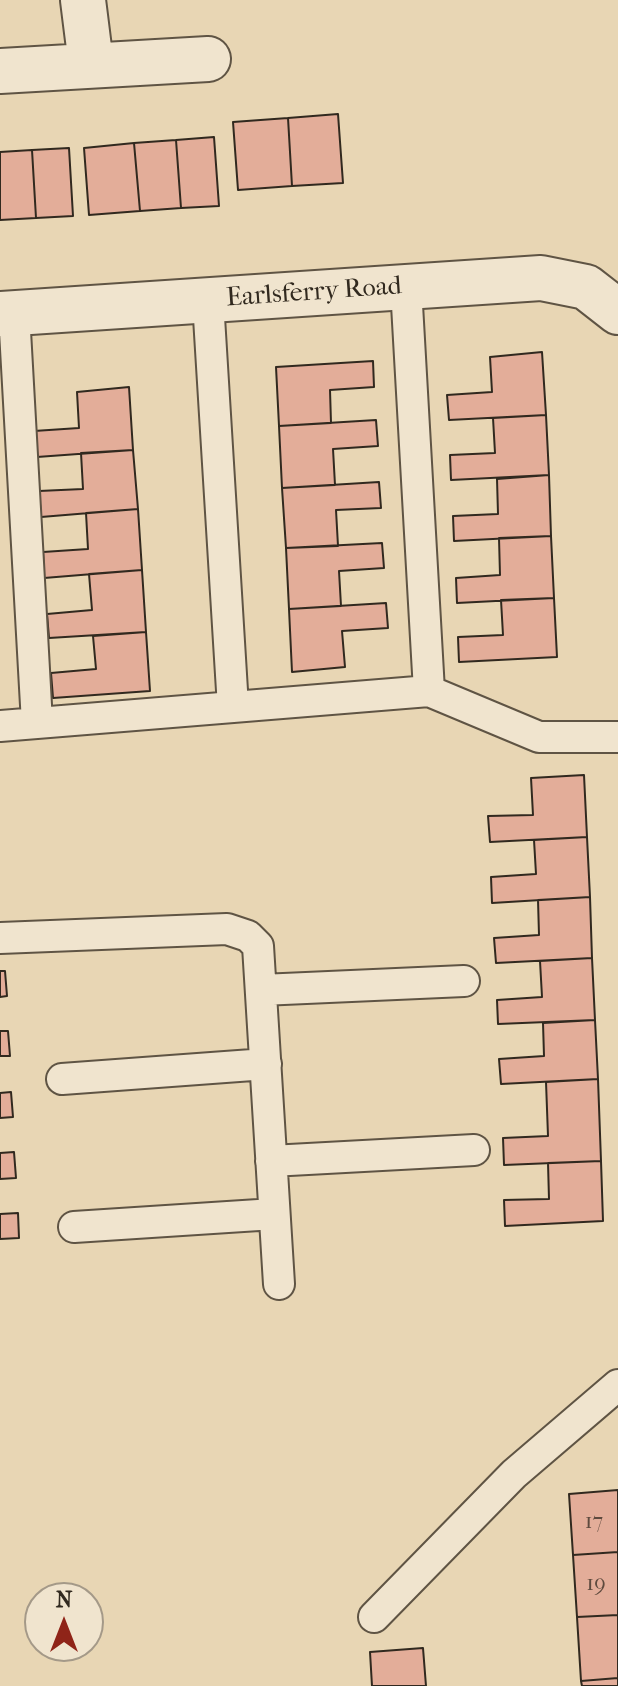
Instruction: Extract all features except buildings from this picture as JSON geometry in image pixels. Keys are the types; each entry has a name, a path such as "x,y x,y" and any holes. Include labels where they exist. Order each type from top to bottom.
{"street":[{"path":"83,0 91,64"},
{"path":"0,71 208,59"},
{"name":"Earlsferry Road","path":"7,314 541,278 586,287 618,312"}],"lane":[{"path":"406,287 429,691"},
{"path":"208,301 233,707"},
{"path":"7,314 37,723"},
{"path":"0,726 429,691 539,737 618,737"},
{"path":"0,938 227,929 248,936 258,946 279,1284"},
{"path":"261,990 464,981"},
{"path":"62,1079 266,1064"},
{"path":"271,1161 474,1150"},
{"path":"74,1227 274,1214"},
{"path":"374,1617 514,1474 618,1385"}]}
